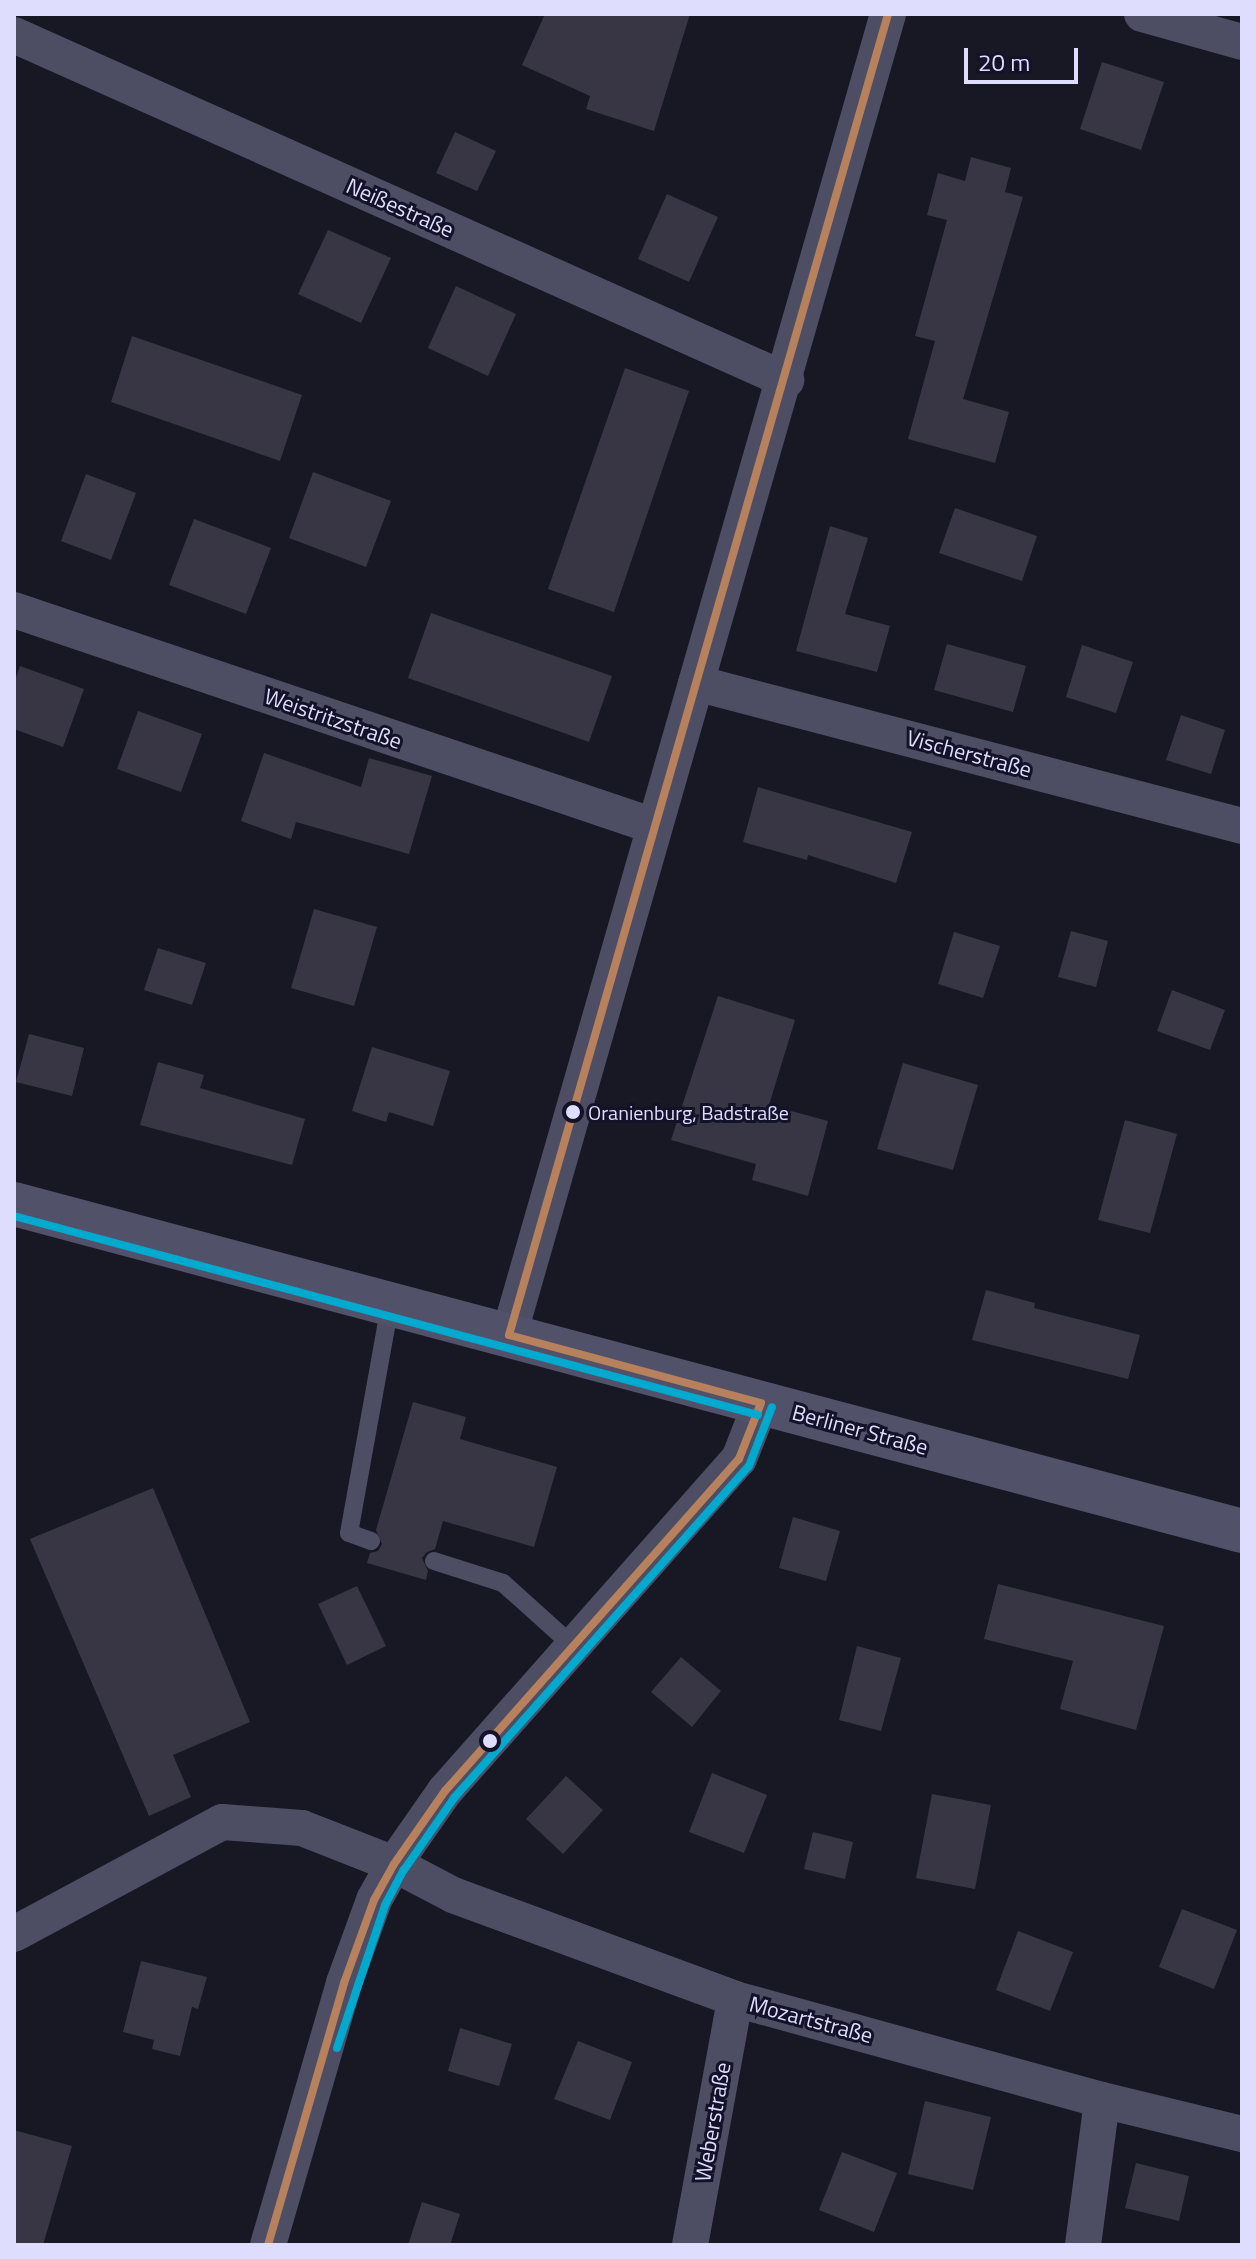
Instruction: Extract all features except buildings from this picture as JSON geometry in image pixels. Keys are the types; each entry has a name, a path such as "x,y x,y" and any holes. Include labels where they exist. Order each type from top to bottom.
{"main road":[{"name":"Berliner Straße","path":"14,1204 1242,1531"}],"street":[{"path":"509,1335 654,826 786,380 888,14"},
{"path":"1142,14 1242,42"},
{"name":"Neißestraße","path":"14,35 786,380"},
{"name":"Weistritzstraße","path":"14,610 654,826"},
{"name":"Vischerstraße","path":"696,683 1242,826"},
{"path":"268,2245 344,1983 374,1900 394,1864 445,1791 739,1459 761,1403"},
{"name":"Mozartstraße","path":"14,1934 222,1822 302,1828 394,1864 453,1895 735,1999 1102,2100 1242,2134"},
{"name":"Weberstraße","path":"690,2245 735,1999"},
{"path":"1083,2245 1102,2100"}],"lane":[{"path":"371,1541 349,1533 391,1302"},
{"path":"434,1561 503,1583 573,1646"}],"transit line":[{"path":"509,1335 888,14"},
{"path":"14,1216 758,1415"},
{"path":"509,1335 761,1403"},
{"path":"268,2245 344,1983 374,1900 394,1864 445,1791 739,1459 761,1403"},
{"path":"337,2048 385,1905 404,1870 454,1798 749,1466 772,1407"}],"place":[{"name":"Oranienburg, Badstraße","path":"573,1112"}]}
